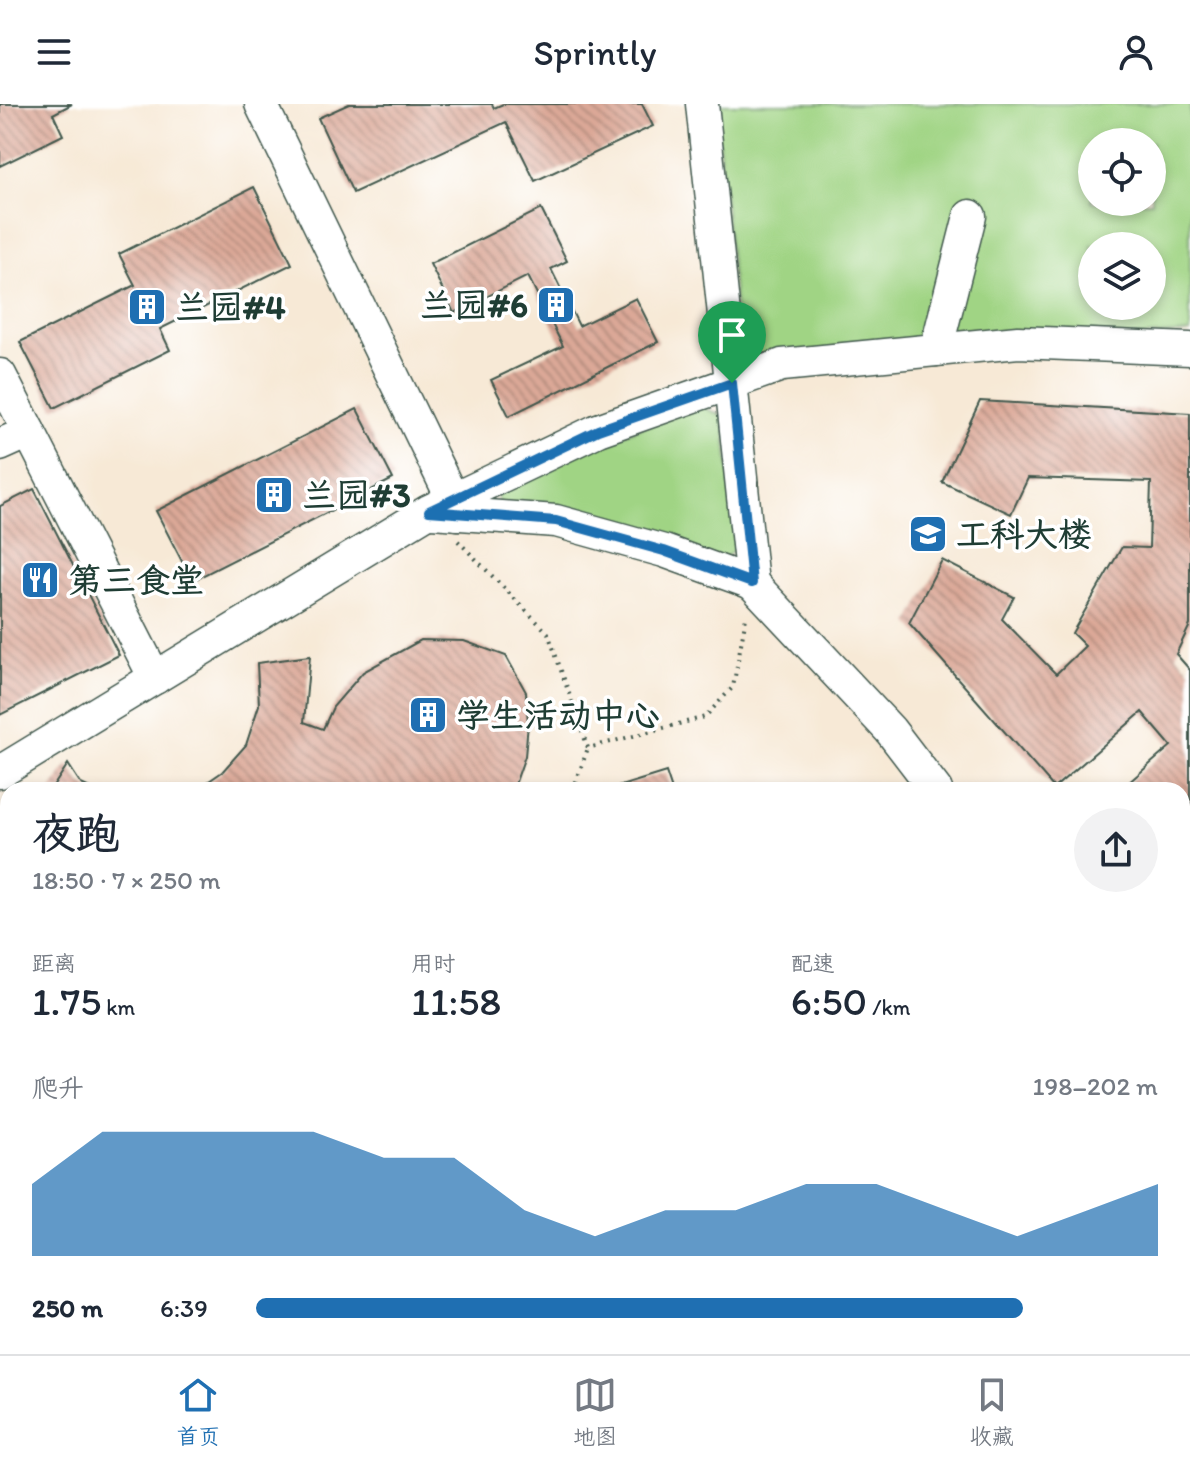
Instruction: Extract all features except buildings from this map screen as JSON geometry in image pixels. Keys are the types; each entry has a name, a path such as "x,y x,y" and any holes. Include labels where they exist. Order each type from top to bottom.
{"lane":[{"path":"261,104 447,508"},
{"path":"702,104 752,583"},
{"path":"936,350 970,216"},
{"path":"0,772 447,508 598,430 782,365 1018,342 1190,349"},
{"path":"0,375 155,678"},
{"path":"0,445 29,432"},
{"path":"447,508 556,521 664,551 752,583 890,730 930,782"}],"path":[{"path":"447,508 548,633 588,748 576,782"},
{"path":"588,748 705,717 733,687 752,583"}],"green space":[{"path":"715,104 1190,104 1190,333 741,362"},
{"path":"696,404 724,417 736,547 724,560 500,505 495,488"}],"place":[{"name":"兰园#6","path":"556,305"},
{"name":"兰园#4","path":"147,307"},
{"name":"兰园#3","path":"274,495"},
{"name":"工科大楼","path":"928,534"},
{"name":"第三食堂","path":"40,580"},
{"name":"学生活动中心","path":"428,715"}],"route":[{"path":"732,383 752,583 664,551 556,521 429,511 598,430 732,383"}]}
